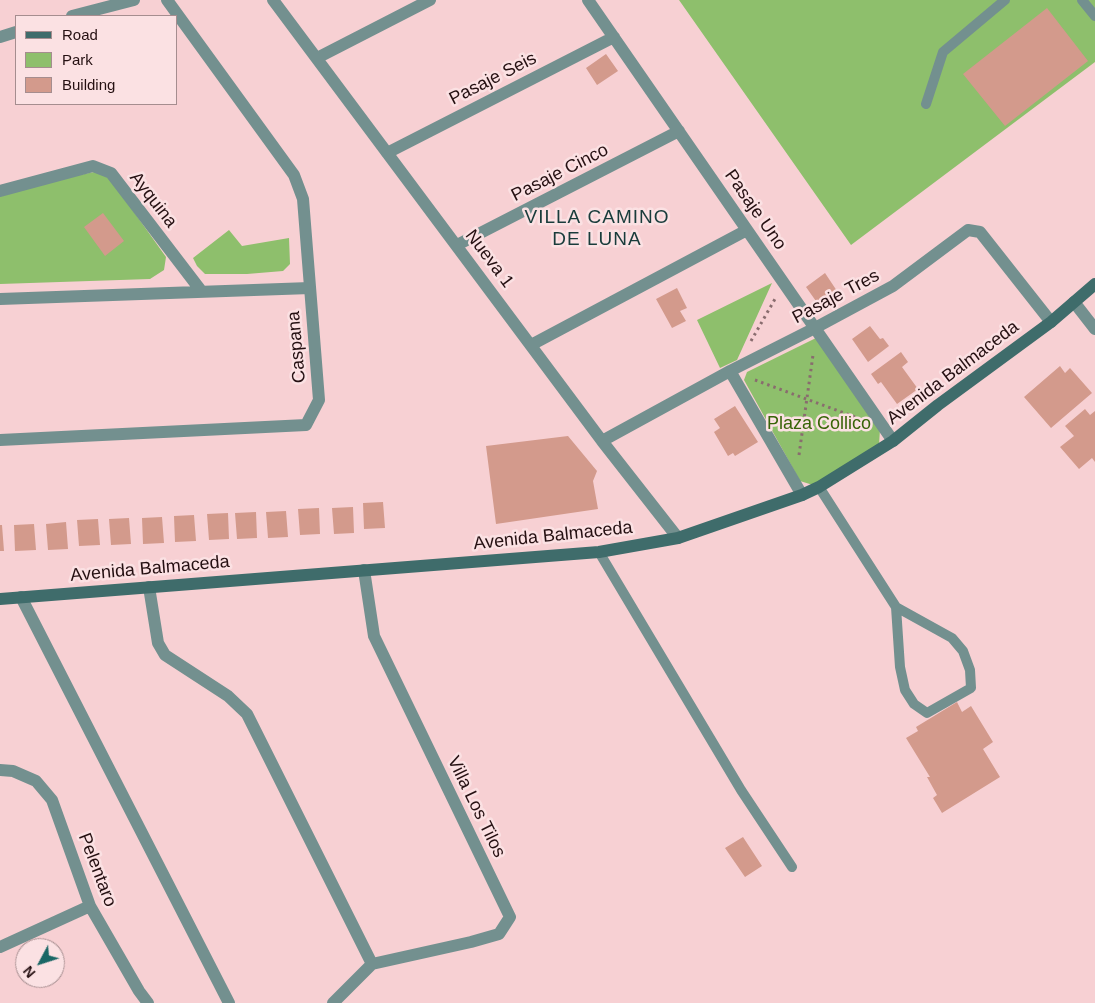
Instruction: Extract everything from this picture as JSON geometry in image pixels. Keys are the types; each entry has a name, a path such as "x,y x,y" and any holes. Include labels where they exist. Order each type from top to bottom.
{"main road":[{"name":"Avenida Balmaceda","path":"0,599 599,552 678,538 802,495 819,487 894,441 938,405 1051,322 1095,284"}],"street":[{"path":"76,15 134,0"},
{"name":"Caspana","path":"167,0 178,15"},
{"name":"Nueva 1","path":"273,0 602,441 678,538"},
{"path":"316,58 430,0"},
{"name":"Pasaje Uno","path":"588,0 894,441"},
{"name":"Caspana","path":"0,440 306,425 319,400 303,199 294,175 178,15"},
{"path":"0,37 15,32"},
{"name":"Pasaje Seis","path":"387,153 614,37"},
{"name":"Pasaje Cinco","path":"456,245 679,131"},
{"name":"Ayquina","path":"0,191 93,166 110,174 202,292"},
{"path":"530,345 747,230"},
{"name":"Pasaje Tres","path":"602,441 730,371 894,286 968,230 980,232 1051,322"},
{"path":"0,299 310,288"},
{"path":"1074,302 1095,329"},
{"path":"730,371 802,495"},
{"name":"Villa Los Tilos","path":"364,570 374,636 510,917 500,934 372,964"},
{"path":"149,587 158,643 165,655 228,696 247,714 372,964 333,1003"},
{"path":"21,597 229,1003"},
{"name":"Pelentaro","path":"0,770 13,771 36,781 52,800 90,906 139,991 148,1003"},
{"path":"0,947 90,906"}],"lane":[{"path":"926,104 943,52 1005,0"},
{"path":"1082,0 1095,16"},
{"path":"819,487 896,607 952,638 963,651 970,670 971,688 927,713 914,704 905,690 900,667 896,607"},
{"path":"599,552 741,790 792,867"}],"path":[{"path":"751,342 784,283"},
{"path":"799,456 816,328"},
{"path":"730,371 856,417"}],"green space":[{"path":"679,0 1095,0 1095,62 851,245"},
{"path":"104,170 166,257 164,270 150,279 0,284 0,191"},
{"path":"229,230 242,246 289,238 290,264 283,271 247,274 205,274 197,266 193,258"},
{"path":"772,283 737,360 720,368 697,320"},
{"name":"Plaza Collico","path":"816,338 880,429 879,445 813,485 800,481 744,380 747,372"}],"building":[{"path":"1047,8 1088,61 1005,126 963,74"},
{"path":"606,54 618,71 597,85 586,68"},
{"path":"103,213 124,241 105,256 84,227"},
{"path":"825,273 837,291 818,304 806,287"},
{"path":"677,288 687,308 680,311 686,321 672,328 656,299"},
{"path":"870,326 880,339 883,338 889,346 868,362 852,339"},
{"path":"901,352 908,362 902,367 918,389 897,404 881,382 878,384 871,374"},
{"path":"1060,366 1065,373 1070,368 1092,393 1051,428 1024,397"},
{"path":"735,406 758,442 735,456 733,453 728,456 714,432 720,428 714,419"},
{"path":"1085,409 1090,415 1095,411 1095,462 1092,458 1079,469 1060,447 1074,436 1065,426"},
{"path":"568,436 597,471 593,481 598,509 496,524 486,446"},
{"path":"383,502 385,528 364,529 363,503"},
{"path":"353,507 354,533 334,534 332,508"},
{"path":"319,508 320,534 300,535 298,509"},
{"path":"286,511 288,537 268,538 266,512"},
{"path":"256,512 257,538 237,539 235,513"},
{"path":"228,513 229,539 209,540 207,514"},
{"path":"194,515 196,541 175,542 174,516"},
{"path":"162,517 164,543 143,544 142,518"},
{"path":"129,518 131,544 111,545 109,519"},
{"path":"98,519 100,545 79,546 77,520"},
{"path":"66,522 68,549 48,550 46,524"},
{"path":"34,524 36,550 15,551 14,525"},
{"path":"0,525 2,525 4,551 0,551"},
{"path":"957,702 962,712 971,706 993,742 983,749 1000,777 942,813 933,798 937,795 927,777 930,777 906,738 918,731 916,727"},
{"path":"743,837 762,866 745,877 725,848"}],"district":[{"name":"VILLA CAMINO DE LUNA","path":"597,229"}]}
